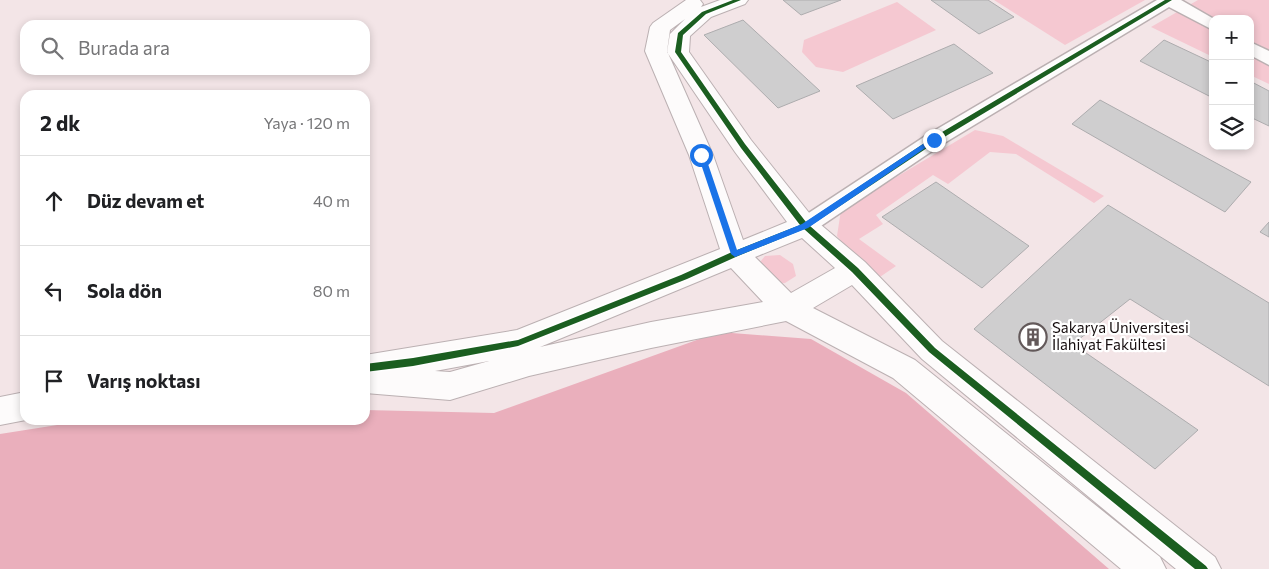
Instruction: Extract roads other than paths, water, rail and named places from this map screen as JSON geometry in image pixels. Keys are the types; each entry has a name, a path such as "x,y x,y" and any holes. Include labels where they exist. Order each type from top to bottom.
{"street":[{"path":"702,0 691,5 660,27 656,51 701,155 735,254 788,309 904,369 1148,569"},
{"path":"738,0 704,13 680,34 678,52 743,146 805,226 855,270 932,350 1203,569"},
{"path":"370,367 413,362 518,342 684,277 805,226 934,140 1169,0 1209,23"},
{"path":"1254,50 1269,59"},
{"path":"370,380 450,386 557,357 651,335 788,309 855,270"},
{"path":"0,411 20,407"}],"place":[{"name":"Sakarya Üniversitesi İlahiyat Fakültesi","path":"1033,337"}]}
